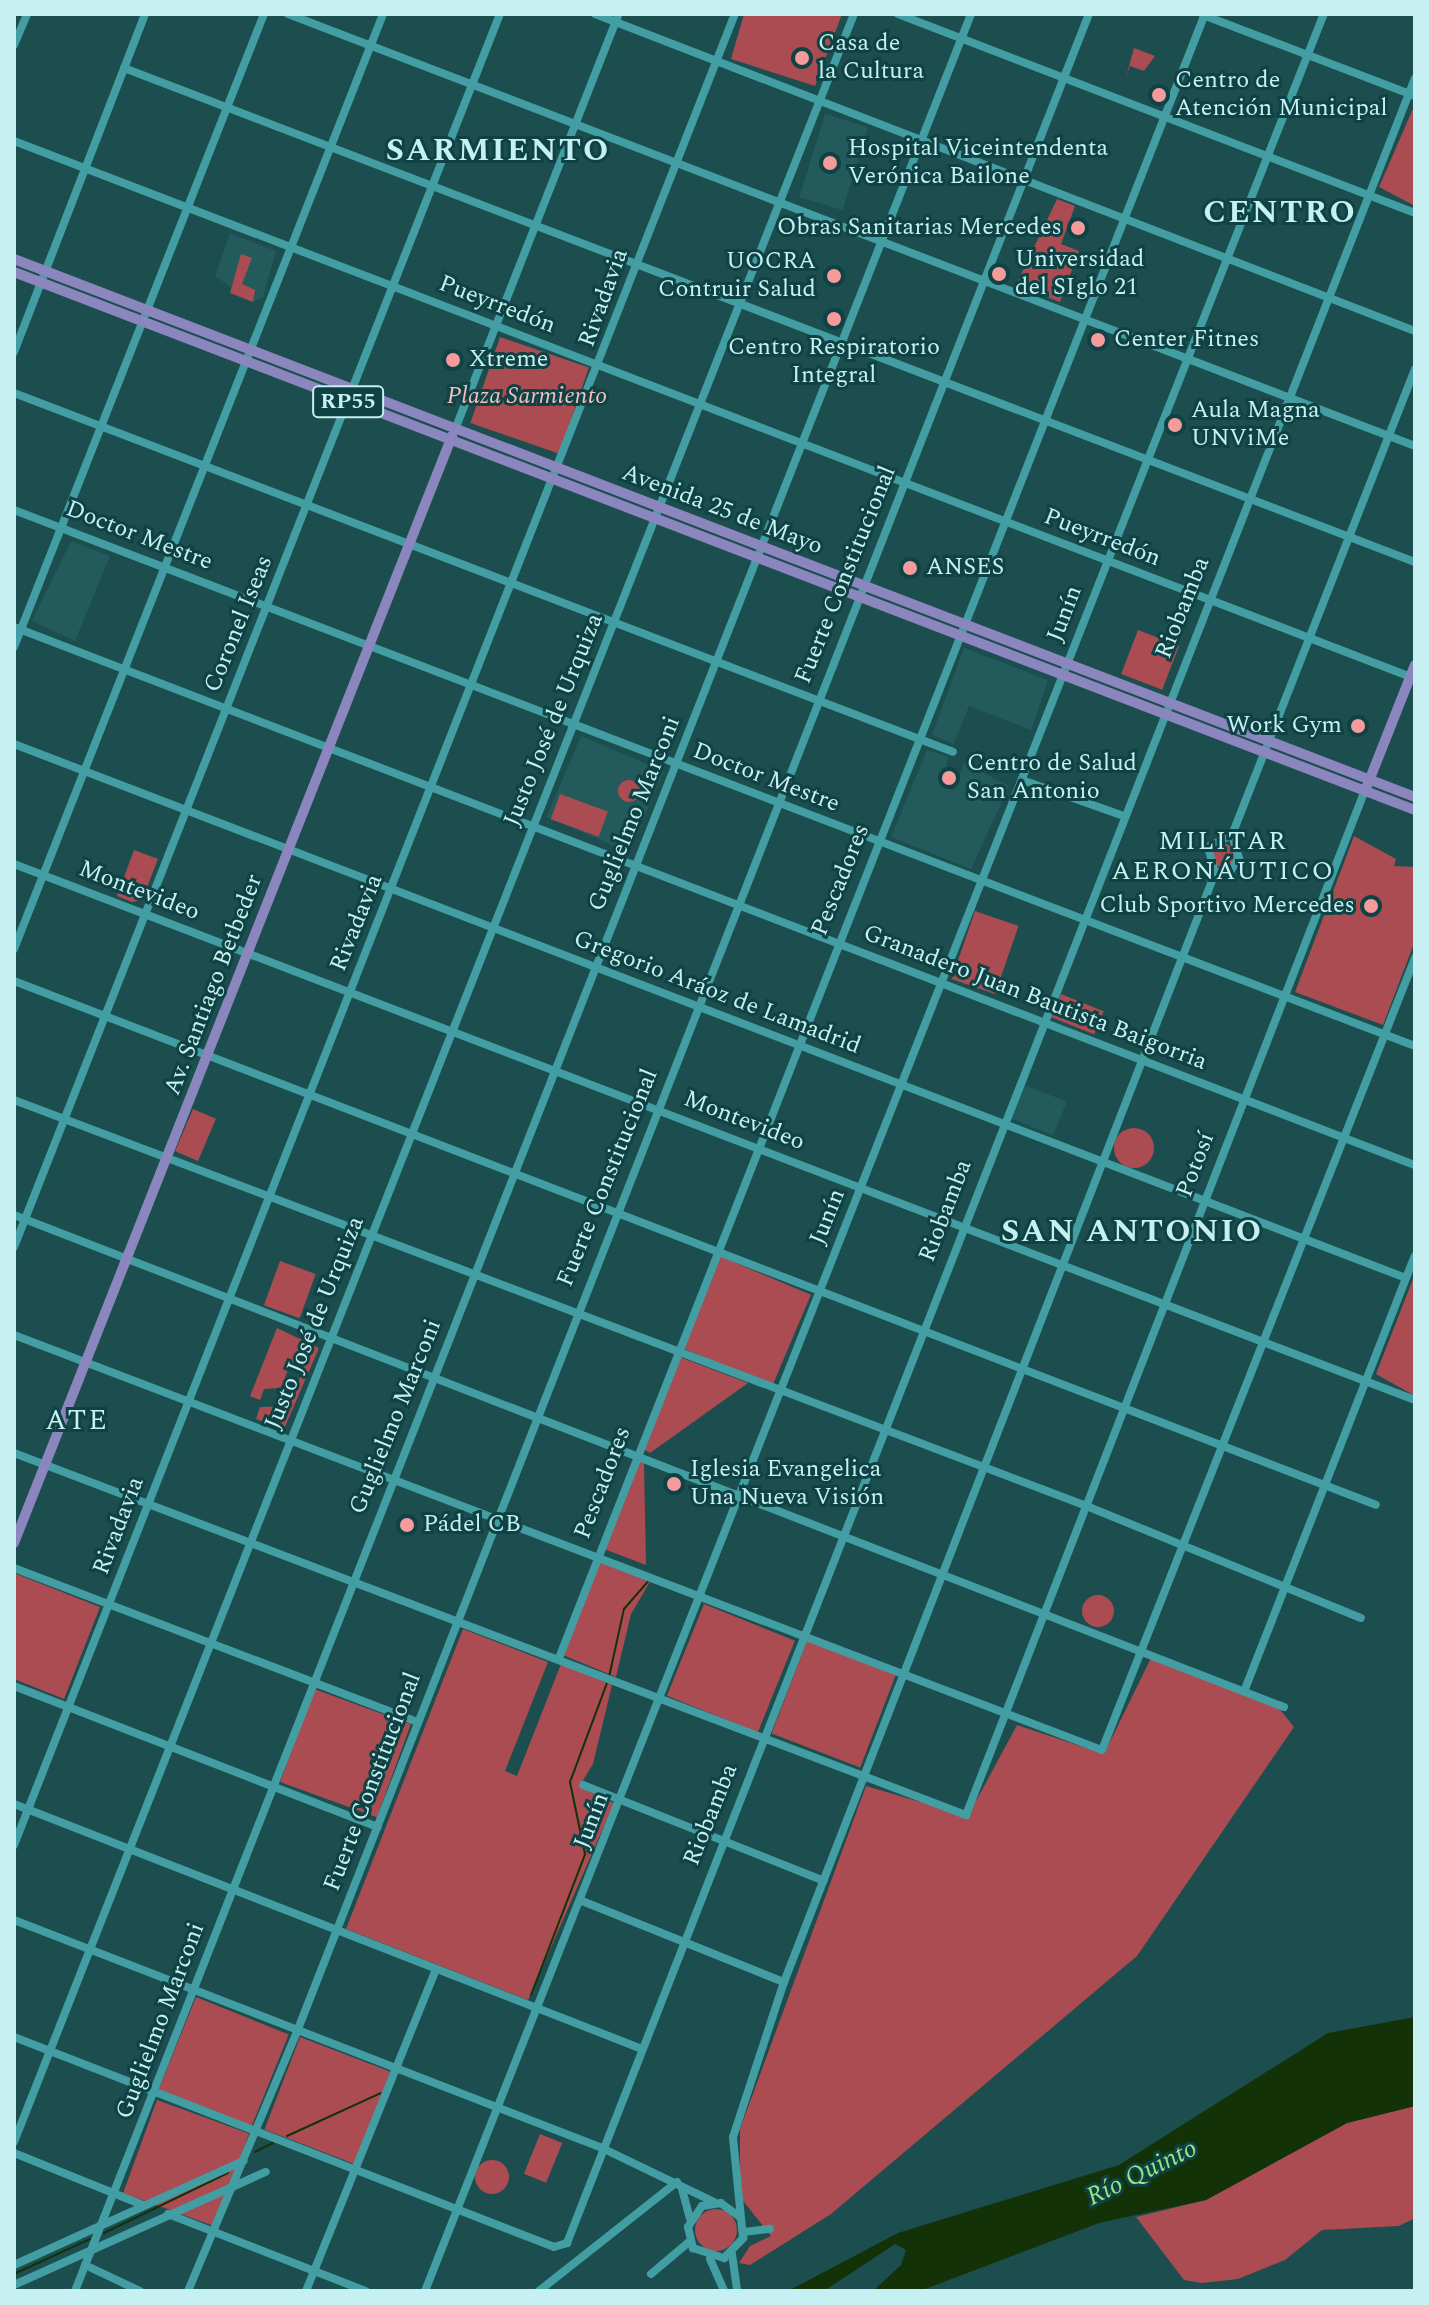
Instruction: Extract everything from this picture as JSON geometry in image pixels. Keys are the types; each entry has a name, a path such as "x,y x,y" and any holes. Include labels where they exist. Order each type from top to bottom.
{"main road":[{"name":"Avenida 25 de Mayo","path":"14,259 44,277 142,321 348,402 655,519 760,552"},
{"name":"Avenida 25 de Mayo","path":"14,272 44,277 147,310 660,507 961,636 1065,669"},
{"name":"Av. Santiago Betbeder","path":"14,1543 456,427"},
{"name":"Avenida 25 de Mayo","path":"861,591 966,624 1065,669 1367,785 1415,810"},
{"name":"Potosí","path":"1367,785 1413,677 1415,665"},
{"name":"Avenida 25 de Mayo","path":"1367,785 1415,797"}],"street":[{"path":"14,45 27,14"},
{"path":"14,352 145,14"},
{"path":"14,647 17,628 61,527 264,14"},
{"path":"288,14 1415,446"},
{"path":"14,949 383,14"},
{"name":"Coronel Iseas","path":"14,1247 500,14"},
{"path":"595,14 617,18 718,61 1415,331"},
{"name":"Rivadavia","path":"14,1845 559,469 735,14"},
{"path":"660,507 854,14"},
{"path":"898,14 1415,213"},
{"name":"Guglielmo Marconi","path":"75,2291 105,2224 271,1785 971,14"},
{"name":"Fuerte Constitucional","path":"188,2291 337,1931 616,1211 1089,14"},
{"name":"Junín","path":"425,2291 497,2105 582,1901 699,1594 1324,14"},
{"path":"1203,15 1412,94"},
{"name":"Pescadores","path":"559,1658 675,1350 1008,523 1203,15"},
{"path":"456,427 617,18"},
{"path":"124,68 1415,562"},
{"name":"Riobamba","path":"457,2208 554,2247 567,2243 1121,815 1367,195 1412,94 1415,78"},
{"name":"Pueyrredón","path":"14,141 1413,677"},
{"path":"1215,873 1231,870 1239,858 1232,835 1415,369"},
{"path":"14,393 953,752"},
{"name":"Justo José de Urquiza","path":"14,2142 660,507"},
{"name":"Doctor Mestre","path":"14,510 1415,1046"},
{"name":"Granadero Juan Bautista Baigorria","path":"17,628 1415,1165"},
{"name":"Gregorio Aráoz de Lamadrid","path":"14,744 1406,1278"},
{"path":"1022,780 1121,815"},
{"name":"Potosí","path":"864,1776 966,1815 1122,1406 1367,785"},
{"path":"737,2291 732,2254 744,2232 733,2137 784,1982 1215,873 1208,847 1232,835"},
{"name":"Montevideo","path":"14,864 1415,1400"},
{"path":"14,1335 1102,1750 1144,1651 1415,958"},
{"path":"14,981 515,1171 1376,1505"},
{"path":"14,1100 1084,1505 1361,1618"},
{"path":"14,1215 331,1339 637,1452 1245,1689 1284,1707"},
{"path":"1245,1689 1415,1256"},
{"path":"14,1453 459,1619 660,1700 864,1776"},
{"path":"14,1568 418,1722"},
{"path":"14,1686 378,1827"},
{"path":"583,1785 824,1881"},
{"path":"14,1804 642,2049"},
{"path":"582,1901 784,1982"},
{"path":"14,1920 497,2105 677,2182 740,2217"},
{"path":"306,2291 436,1969"},
{"path":"14,2037 155,2094 457,2208"},
{"path":"14,2153 143,2205"},
{"path":"14,2265 243,2161"},
{"path":"14,2285 92,2253 167,2214 266,2172"},
{"path":"677,2182 688,2200 690,2241 710,2259 721,2278 724,2291"},
{"path":"539,2291 677,2182"},
{"path":"689,2222 715,2203"},
{"path":"167,2214 365,2291"},
{"path":"744,2232 770,2229"},
{"path":"651,2274 690,2241"},
{"path":"710,2259 732,2254"},
{"path":"85,2265 140,2290"}],"shaded area":[{"name":"Hospital Viceintendenta Verónica Bailone","path":"825,114 868,127 843,210 800,197"},
{"path":"230,233 276,251 263,297 253,302 215,276"},
{"path":"71,541 110,556 75,641 32,621"},
{"path":"964,648 1048,680 1031,730 969,706 954,744 932,735"},
{"path":"581,736 664,771 629,852 547,817"},
{"path":"927,750 948,757 944,787 954,790 964,763 1009,786 971,869 891,837"},
{"path":"1025,1085 1067,1102 1053,1135 1012,1118"}],"green space":[{"path":"744,14 842,14 815,86 731,59"},
{"path":"1134,48 1155,56 1144,71 1130,66 1126,77"},
{"path":"1415,104 1415,206 1379,187"},
{"path":"1057,199 1075,206 1061,244 1079,251 1060,302 1016,285"},
{"path":"241,254 252,258 242,284 255,290 253,302 230,293"},
{"name":"Plaza Sarmiento","path":"500,337 589,368 559,454 470,423"},
{"path":"1138,630 1179,646 1162,690 1121,674"},
{"path":"629,780 637,783 640,791 637,799 629,802 621,799 618,791 621,783"},
{"path":"560,794 608,811 599,837 551,819"},
{"name":"Club Sportivo Mercedes","path":"1354,836 1396,859 1394,866 1415,867 1415,941 1383,1025 1295,992"},
{"path":"1224,844 1232,848 1236,856 1232,864 1224,868 1216,864 1212,856 1216,848"},
{"path":"134,850 158,859 142,900 132,902 117,896"},
{"path":"975,911 1018,926 995,994 952,979"},
{"path":"1061,994 1104,1011 1094,1034 1052,1017"},
{"path":"193,1109 216,1119 198,1161 175,1151"},
{"path":"1134,1128 1148,1134 1154,1148 1148,1162 1134,1168 1120,1162 1114,1148 1120,1134"},
{"path":"717,1255 811,1295 772,1386 678,1346"},
{"path":"280,1261 316,1274 300,1318 264,1305"},
{"path":"1415,1274 1415,1396 1376,1374"},
{"path":"277,1328 319,1348 284,1429 256,1419 260,1407 290,1406 302,1371 289,1367 281,1388 264,1389 260,1400 250,1396"},
{"path":"677,1356 748,1383 650,1453 643,1449"},
{"path":"638,1461 644,1463 646,1565 604,1549"},
{"name":"Pádel CB","path":"407,1515 414,1518 417,1525 414,1532 407,1535 400,1532 397,1525 400,1518"},
{"path":"599,1560 651,1580 631,1614 616,1677 563,1655"},
{"path":"14,1573 100,1607 64,1699 14,1679"},
{"path":"1098,1595 1110,1599 1114,1611 1110,1623 1098,1627 1086,1623 1082,1611 1086,1599"},
{"path":"704,1604 795,1641 758,1733 667,1696"},
{"path":"463,1629 548,1662 505,1771 517,1776 561,1664 612,1685 593,1764 579,1787 614,1803 528,2000 346,1929"},
{"path":"807,1641 896,1675 860,1767 772,1733"},
{"path":"1151,1658 1278,1707 1294,1727 1137,1956 831,2214 750,2265 739,2263 750,2246 771,2236 740,2197 740,2129 866,1786 968,1816 1017,1725 1104,1754"},
{"path":"314,1689 411,1724 377,1817 280,1782"},
{"path":"196,1997 289,2034 251,2128 158,2091"},
{"path":"300,2037 391,2072 355,2164 265,2129"},
{"path":"157,2100 249,2134 215,2227 123,2193"},
{"path":"1415,2106 1415,2218 1399,2226 1322,2230 1285,2260 1238,2279 1202,2283 1184,2280 1136,2217 1206,2200 1347,2123"},
{"path":"540,2134 562,2143 546,2183 524,2174"},
{"path":"492,2160 504,2165 509,2177 504,2189 492,2194 480,2189 475,2177 480,2165"},
{"path":"716,2209 731,2215 737,2230 731,2245 716,2251 701,2245 695,2230 701,2215"}],"water":[{"name":"Río Quinto","path":"1415,2017 1415,2106 1347,2123 1206,2200 1099,2223 920,2291 873,2291 901,2265 906,2250 895,2244 824,2291 788,2291 898,2233 1119,2165 1328,2033"}],"waterway":[{"path":"609,1677 624,1609 648,1581"},
{"path":"531,1995 585,1854 570,1782 607,1683"},
{"path":"287,2136 381,2093"},
{"path":"255,2152 273,2143"},
{"path":"104,2233 228,2173"},
{"path":"14,2274 90,2239"}],"place":[{"name":"Casa de la Cultura","path":"802,58"},
{"name":"Centro de Atención Municipal","path":"1159,95"},
{"name":"Hospital Viceintendenta Verónica Bailone","path":"830,163"},
{"name":"Obras Sanitarias Mercedes","path":"1078,228"},
{"name":"Universidad del SIglo 21","path":"999,274"},
{"name":"UOCRA Contruir Salud","path":"834,276"},
{"name":"Centro Respiratorio Integral","path":"834,319"},
{"name":"Center Fitnes","path":"1098,340"},
{"name":"Xtreme","path":"453,360"},
{"name":"Aula Magna UNViMe","path":"1175,425"},
{"name":"ANSES","path":"910,568"},
{"name":"Work Gym","path":"1358,726"},
{"name":"Centro de Salud San Antonio","path":"949,778"},
{"name":"Club Sportivo Mercedes","path":"1371,906"},
{"name":"Iglesia Evangelica Una Nueva Visión","path":"674,1484"},
{"name":"Pádel CB","path":"407,1525"}],"district":[{"name":"SARMIENTO","path":"498,151"},
{"name":"CENTRO","path":"1280,213"},
{"name":"MILITAR AERONÁUTICO","path":"1223,857"},
{"name":"SAN ANTONIO","path":"1132,1232"},
{"name":"ATE","path":"77,1421"}]}
